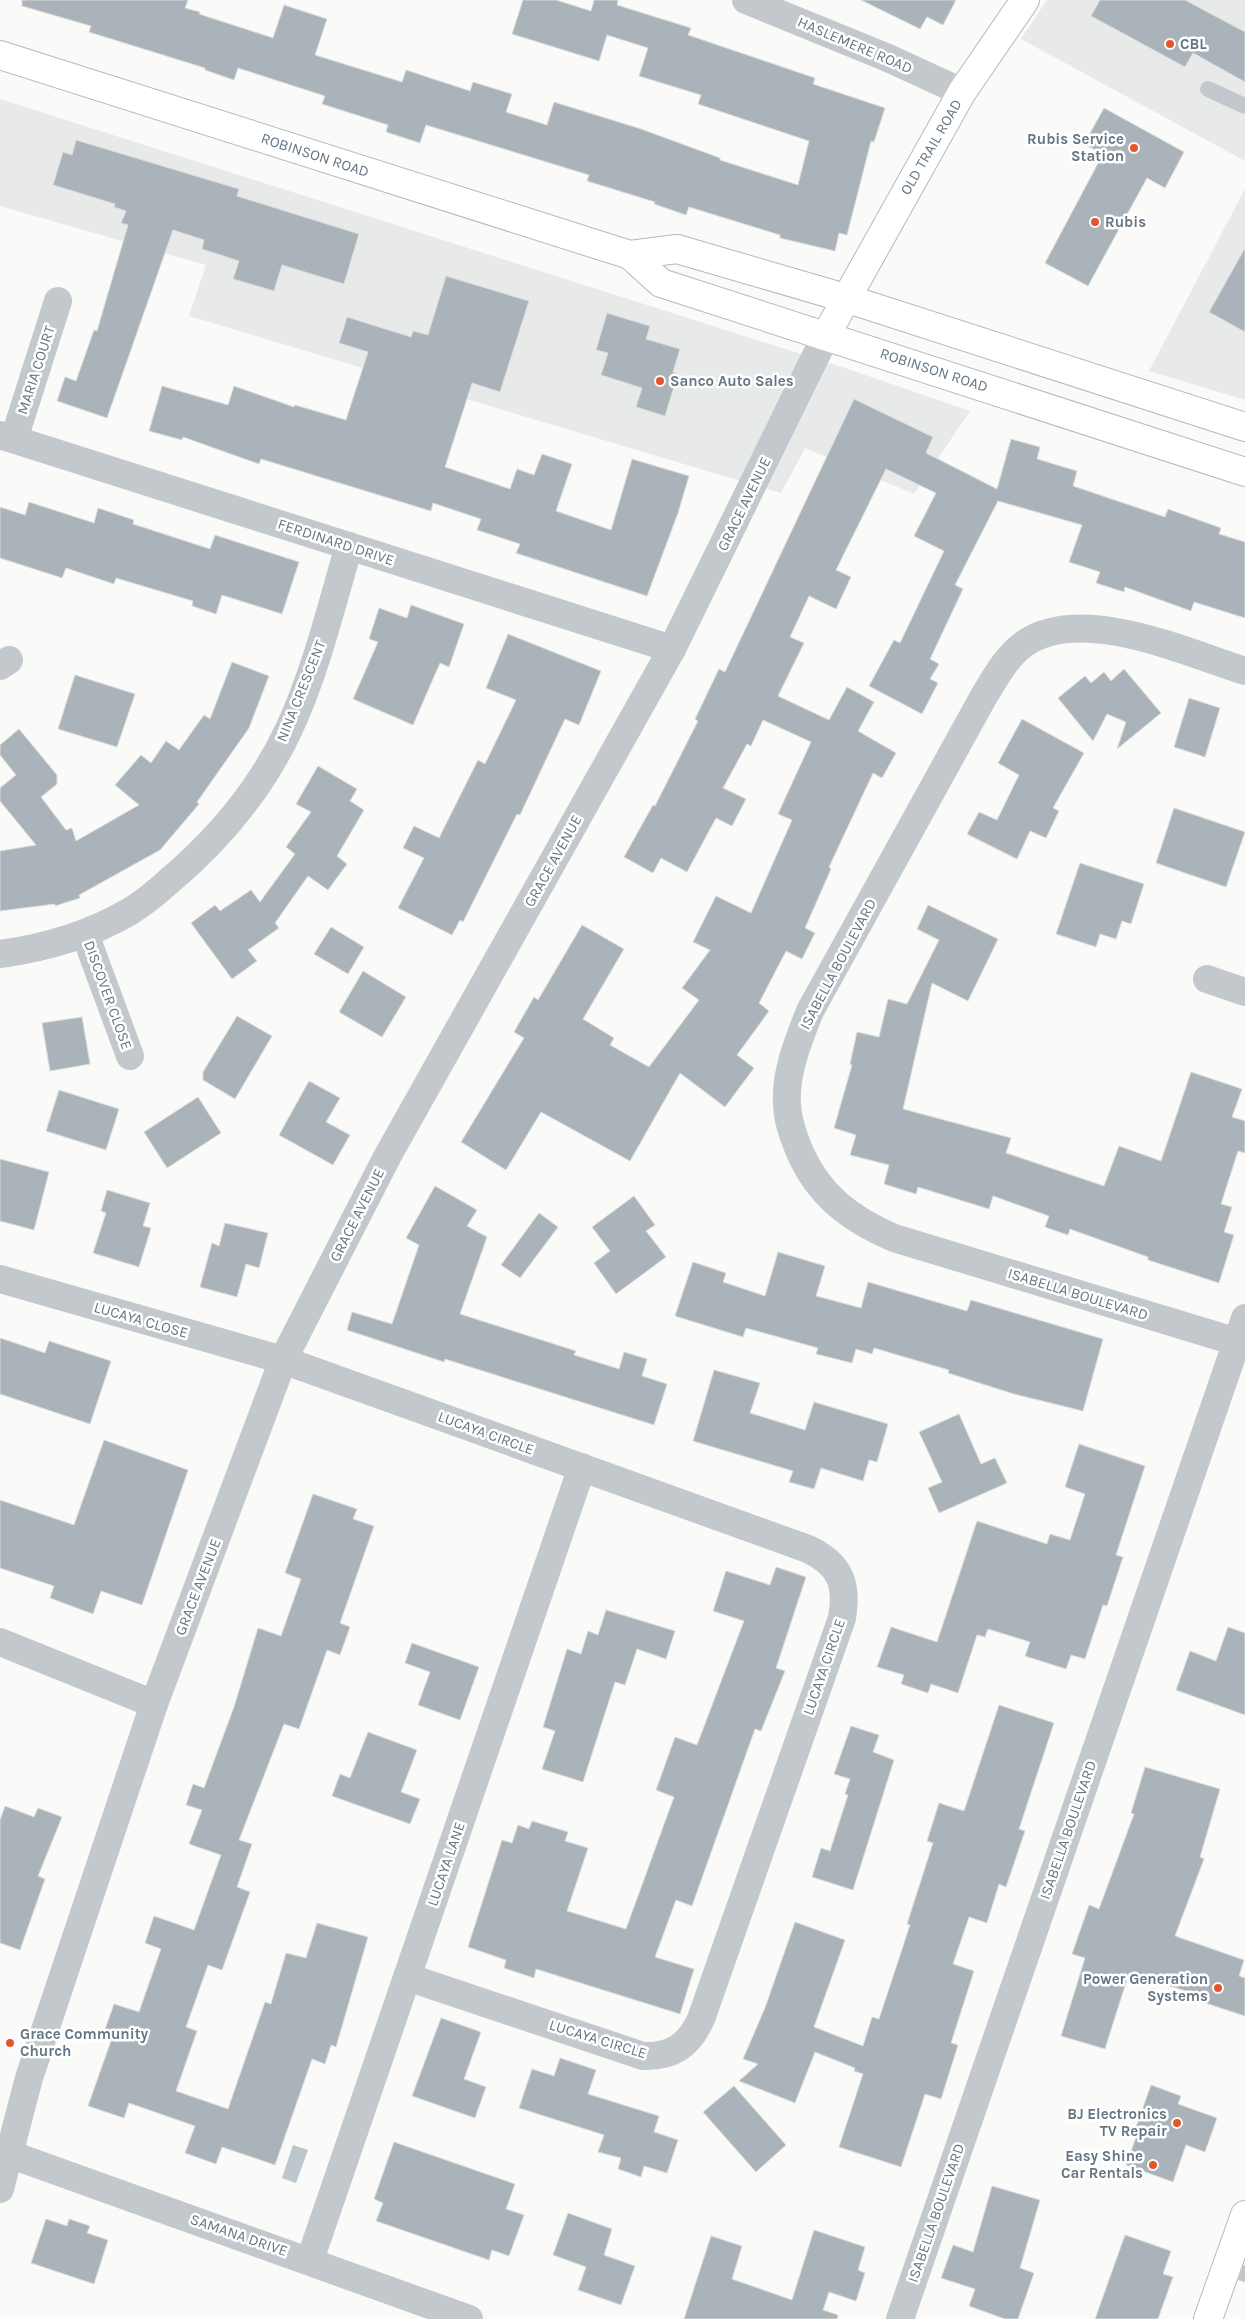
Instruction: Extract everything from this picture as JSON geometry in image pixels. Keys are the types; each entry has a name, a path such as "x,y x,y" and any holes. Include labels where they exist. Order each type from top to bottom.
{"main road":[{"name":"OLD TRAIL ROAD","path":"845,298 962,92 1025,0"},
{"name":"ROBINSON ROAD","path":"0,55 630,255 661,283 1245,472"},
{"name":"ROBINSON ROAD","path":"630,255 677,248 845,298 1243,422"},
{"name":"GRACE AVENUE","path":"826,335 845,298"},
{"path":"1208,2319 1236,2271 1245,2215"}],"street":[{"name":"HASLEMERE ROAD","path":"746,0 888,58 962,92"},
{"name":"MARIA COURT","path":"7,437 58,301"},
{"name":"GRACE AVENUE","path":"0,2189 29,2078 154,1704 283,1360 387,1157 672,649 826,335"},
{"name":"FERDINARD DRIVE","path":"7,437 672,649"},
{"name":"NINA CRESCENT","path":"0,954 30,950 85,934 130,912 197,858 230,822 260,780 289,729 320,647 349,546"},
{"name":"ISABELLA BOULEVARD","path":"900,2319 1241,1330 894,1238 875,1230 849,1215 817,1184 797,1145 788,1118 786,1102 796,1051 810,1011 984,696 1010,656 1028,642 1050,632 1068,629 1088,629 1118,633 1159,643 1245,671"},
{"name":"DISCOVER CLOSE","path":"85,934 130,1056"},
{"path":"1207,979 1245,992"},
{"name":"LUCAYA CLOSE","path":"0,1279 283,1360"},
{"name":"LUCAYA CIRCLE","path":"283,1360 821,1555 837,1572 844,1587 845,1602 842,1618 701,2019 683,2045 662,2056 643,2056 407,1976"},
{"name":"LUCAYA LANE","path":"310,2260 582,1467"},
{"path":"0,1642 154,1704"},
{"name":"SAMANA DRIVE","path":"9,2154 310,2260 468,2319"}],"lane":[{"path":"1208,89 1245,106"}],"shaded area":[{"path":"1047,0 1245,0 1245,161 1021,39"},
{"path":"0,99 848,369 970,411 914,494 805,448 781,493 189,316 206,265 0,206"},
{"path":"1245,189 1245,400 1149,371"},
{"path":"293,2145 308,2150 296,2183 282,2178"}],"building":[{"path":"22,0 188,0 185,8 273,38 284,5 327,19 315,55 402,82 406,70 470,91 473,82 512,94 506,112 547,125 554,102 641,129 720,158 720,160 798,185 809,141 698,104 701,95 639,76 648,48 607,35 599,61 512,34 523,0 556,0 591,11 594,0 618,0 617,5 691,28 688,35 815,78 813,84 885,108 874,142 871,141 847,235 839,233 835,251 780,238 780,235 689,207 686,215 654,204 655,202 587,181 589,175 426,125 420,143 386,132 388,125 322,104 325,96 238,68 234,80 205,70 205,68 89,32 91,26 22,6"},
{"path":"861,0 956,0 943,25 927,17 920,29"},
{"name":"CBL","path":"1100,0 1185,0 1245,32 1245,82 1193,53 1185,67 1091,16"},
{"name":"Rubis","path":"1104,108 1184,152 1165,188 1147,178 1088,286 1045,263 1103,154 1084,144"},
{"path":"76,140 239,189 237,196 359,234 344,284 282,265 274,291 233,279 239,261 202,249 204,240 173,230 107,418 57,401 65,377 76,381 94,330 97,331 128,225 121,223 126,211 114,207 115,204 53,185 63,152 72,155"},
{"path":"1245,248 1245,332 1209,312"},
{"path":"446,276 529,301 500,392 472,383 445,467 510,489 517,469 534,475 542,454 572,464 556,511 611,530 632,459 689,476 678,513 647,596 516,553 520,544 477,530 481,519 433,503 431,511 261,459 259,464 183,437 182,440 149,431 162,386 228,405 234,386 294,407 295,405 346,420 368,352 339,343 347,317 411,337 413,331 428,335"},
{"path":"607,313 650,326 646,339 680,349 673,372 678,374 665,416 636,407 642,388 601,375 608,353 596,350"},
{"path":"854,399 933,437 926,453 997,489 1011,439 1040,447 1037,459 1077,471 1073,486 1165,517 1168,509 1221,528 1219,534 1245,542 1245,618 1194,602 1191,611 1125,587 1124,592 1096,583 1100,572 1069,562 1082,525 998,501 955,585 963,589 930,659 939,664 930,679 938,683 922,714 869,686 894,640 900,643 944,551 914,536 936,493 886,469 836,570 851,577 836,609 809,596 790,637 804,643 778,696 829,720 847,687 874,702 858,731 896,753 882,778 873,773 829,867 831,869 805,928 815,933 802,959 786,951 759,1003 769,1011 737,1055 754,1068 725,1107 680,1073 630,1161 541,1112 506,1170 461,1142 524,1038 514,1032 534,997 538,1000 582,925 624,949 583,1019 614,1038 610,1045 649,1067 699,1000 682,988 710,950 693,942 716,896 751,913 792,820 778,814 811,742 763,720 751,746 747,744 723,788 746,799 732,826 716,818 687,872 661,858 653,873 624,857 653,805 655,806 698,721 695,719 719,669 725,672"},
{"path":"29,502 94,523 98,508 134,520 133,524 210,549 215,535 299,562 282,614 222,595 216,614 192,606 193,601 116,578 114,584 66,568 62,578 0,558 0,507 25,515"},
{"path":"411,605 464,624 449,667 440,663 413,725 353,699 378,642 369,639 379,608 407,618"},
{"path":"508,634 601,671 579,725 565,719 520,815 517,814 463,922 460,920 452,935 398,908 424,858 403,848 414,826 439,838 478,760 485,764 516,700 486,688"},
{"path":"232,662 269,676 249,728 197,802 199,804 160,850 79,895 80,898 55,906 55,904 0,911 0,851 36,845 0,801 0,788 16,775 0,755 0,745 19,729 57,775 57,784 41,797 66,830 72,828 76,841 139,805 115,785 141,755 151,763 166,741 179,750 204,715 210,719"},
{"path":"1124,669 1161,713 1117,749 1126,722 1107,714 1093,741 1058,698 1085,676 1091,683 1104,672 1111,681"},
{"path":"75,675 135,694 117,747 58,729"},
{"path":"1189,698 1220,708 1205,757 1174,747"},
{"path":"1022,719 1084,753 1053,808 1059,811 1046,838 1030,831 1017,859 967,834 979,812 997,820 1019,775 998,763"},
{"path":"318,766 357,789 350,801 364,810 337,856 347,864 328,890 308,876 275,923 279,928 248,950 257,961 232,979 191,923 215,905 220,911 251,890 260,902 295,854 286,847 311,812 296,804"},
{"path":"1174,808 1245,832 1226,887 1156,863"},
{"path":"1080,863 1144,884 1131,924 1122,921 1116,939 1100,934 1096,947 1056,934"},
{"path":"928,905 998,939 968,1001 932,983 903,1109 1011,1138 1006,1153 1104,1186 1119,1146 1161,1161 1191,1072 1242,1089 1232,1117 1245,1121 1245,1153 1238,1151 1221,1204 1232,1207 1224,1232 1234,1235 1219,1283 1148,1260 1148,1257 1070,1229 1068,1235 1045,1227 1049,1216 993,1196 989,1209 918,1187 916,1194 884,1184 889,1165 850,1155 856,1135 834,1128 852,1065 850,1064 857,1032 879,1037 888,999 907,1004 939,940 917,929"},
{"path":"331,927 364,947 348,974 314,954"},
{"path":"363,971 406,997 382,1037 339,1012"},
{"path":"237,1016 272,1036 235,1099 203,1080 203,1072"},
{"path":"82,1017 90,1064 50,1071 42,1023"},
{"path":"309,1081 340,1098 326,1122 350,1135 333,1165 279,1135"},
{"path":"59,1090 119,1109 106,1150 46,1131"},
{"path":"198,1097 221,1133 167,1168 144,1132"},
{"path":"0,1159 49,1172 34,1230 0,1221"},
{"path":"435,1186 477,1210 467,1226 487,1237 460,1314 576,1351 574,1355 619,1369 624,1352 647,1359 642,1376 667,1384 654,1425 445,1359 444,1362 347,1330 352,1312 392,1324 419,1245 406,1238"},
{"path":"107,1190 150,1203 143,1226 151,1228 139,1267 93,1253 106,1213 101,1211"},
{"path":"634,1196 655,1225 646,1231 666,1257 616,1294 594,1263 610,1251 592,1227"},
{"path":"539,1213 558,1227 520,1278 501,1265"},
{"path":"225,1223 268,1233 259,1268 246,1264 237,1297 200,1287 212,1243 219,1246"},
{"path":"778,1252 825,1266 816,1296 861,1308 868,1282 967,1311 971,1300 1103,1339 1083,1411 1014,1394 948,1373 949,1370 874,1348 872,1354 856,1349 852,1363 816,1354 818,1348 746,1328 743,1337 675,1316 693,1262 726,1273 723,1282 765,1296"},
{"path":"0,1338 45,1353 49,1341 111,1361 90,1424 0,1394"},
{"path":"714,1370 760,1383 750,1413 805,1430 814,1402 888,1424 877,1462 869,1460 863,1481 821,1468 814,1489 789,1482 793,1471 693,1441"},
{"path":"959,1414 981,1464 995,1458 1007,1483 939,1513 928,1488 942,1482 919,1432"},
{"path":"104,1440 188,1470 142,1605 101,1591 93,1614 50,1598 54,1586 0,1568 0,1500 74,1525"},
{"path":"1079,1444 1145,1466 1116,1555 1123,1557 1107,1606 1103,1605 1085,1659 1071,1655 1066,1669 1025,1656 1030,1642 988,1629 985,1637 977,1635 958,1693 931,1684 928,1693 901,1684 904,1675 877,1667 891,1627 937,1642 977,1521 1047,1544 1050,1534 1070,1540 1085,1494 1065,1487"},
{"path":"313,1494 357,1509 353,1519 374,1526 340,1623 350,1627 340,1655 327,1650 299,1729 284,1724 239,1840 252,1844 237,1887 250,1892 222,1970 208,1965 186,2027 197,2031 176,2091 228,2109 265,2002 271,2004 286,1953 306,1958 317,1923 368,1937 336,2047 331,2045 325,2064 312,2059 275,2165 222,2147 216,2164 185,2153 195,2126 129,2103 124,2118 88,2106 112,2038 103,2035 114,2004 139,2012 161,1949 145,1943 154,1916 194,1930 221,1855 189,1844 202,1810 186,1805 193,1784 204,1788 234,1707 258,1628 281,1636 301,1579 285,1573"},
{"path":"776,1567 806,1577 776,1668 785,1671 761,1731 755,1729 692,1906 676,1900 655,1957 694,1969 680,2014 536,1969 534,1978 504,1968 506,1960 468,1947 502,1840 512,1843 518,1825 529,1829 532,1821 568,1832 565,1841 588,1848 567,1911 626,1929 674,1797 656,1790 675,1737 697,1745 744,1621 713,1611 726,1571 770,1585"},
{"path":"606,1610 675,1631 666,1659 637,1649 625,1685 615,1682 583,1782 542,1769 555,1731 543,1727 567,1649 581,1654 588,1631 598,1635"},
{"path":"1228,1627 1245,1633 1245,1715 1176,1690 1190,1651 1216,1661"},
{"path":"412,1643 479,1667 460,1720 418,1705 430,1672 405,1663"},
{"path":"999,1705 1054,1723 1019,1829 1025,1831 1006,1887 999,1884 987,1923 969,1917 953,1964 974,1971 951,2043 958,2045 941,2099 925,2094 901,2167 839,2147 863,2074 854,2071 855,2068 815,2052 795,2103 739,2081 758,2064 743,2059 765,2008 795,1922 845,1940 814,2027 863,2046 872,2017 879,2019 910,1925 907,1924 933,1843 927,1841 939,1803 964,1811"},
{"path":"851,1726 879,1735 873,1752 894,1760 853,1890 812,1877 821,1848 830,1851 848,1795 845,1794 850,1779 834,1774"},
{"path":"368,1732 417,1750 401,1792 420,1799 410,1824 332,1796 340,1774 350,1778"},
{"path":"1145,1767 1220,1789 1200,1857 1204,1859 1175,1936 1244,1960 1239,1976 1245,1978 1245,2016 1187,1997 1189,1992 1129,1973 1105,2049 1061,2036 1085,1958 1072,1954 1089,1905 1099,1909 1134,1814 1131,1813"},
{"path":"5,1806 34,1817 38,1808 62,1817 38,1876 45,1879 20,1950 0,1943 0,1820"},
{"path":"441,2018 481,2032 464,2079 486,2087 475,2118 412,2096"},
{"path":"560,2058 596,2070 588,2094 659,2116 654,2132 678,2140 667,2173 644,2166 641,2177 618,2169 621,2158 598,2152 604,2135 519,2108 532,2069 554,2076"},
{"path":"1151,2085 1181,2096 1178,2104 1217,2118 1205,2152 1186,2145 1173,2182 1126,2165 1139,2129 1136,2127"},
{"path":"734,2086 786,2145 756,2172 703,2112"},
{"path":"394,2142 515,2184 506,2209 524,2215 509,2256 492,2250 489,2260 376,2221 383,2203 374,2199"},
{"path":"992,2186 1040,2200 1020,2268 1034,2273 1018,2319 1005,2319 969,2306 975,2289 941,2278 953,2245 973,2252"},
{"path":"568,2213 612,2229 604,2255 635,2266 621,2305 578,2290 586,2267 553,2255"},
{"path":"46,2219 67,2226 69,2219 90,2226 87,2233 108,2240 94,2284 31,2263"},
{"path":"814,2230 865,2247 858,2270 865,2273 856,2301 829,2292 823,2310 838,2315 837,2319 684,2319 711,2236 742,2246 732,2279 792,2300"},
{"path":"1125,2235 1171,2251 1163,2274 1173,2277 1158,2319 1095,2319"}],"place":[{"name":"CBL","path":"1170,44"},
{"name":"Rubis Service Station","path":"1134,148"},
{"name":"Rubis","path":"1095,222"},
{"name":"Sanco Auto Sales","path":"660,381"},
{"name":"Power Generation Systems","path":"1218,1988"},
{"name":"Grace Community Church","path":"10,2043"},
{"name":"BJ Electronics TV Repair","path":"1177,2123"},
{"name":"Easy Shine Car Rentals","path":"1153,2165"}]}
